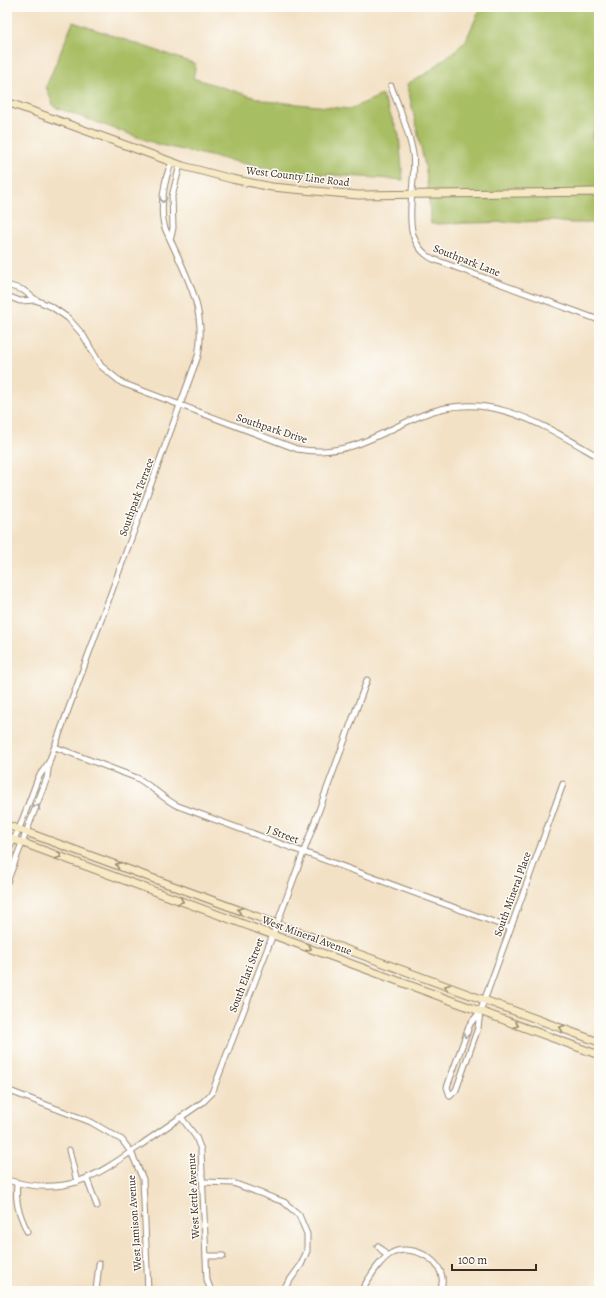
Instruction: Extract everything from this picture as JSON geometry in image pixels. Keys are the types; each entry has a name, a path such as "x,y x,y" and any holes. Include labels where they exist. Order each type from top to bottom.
{"main road":[{"name":"West County Line Road","path":"7,102 180,165 232,179 272,187 358,194 412,195 599,192"},
{"name":"West Mineral Avenue","path":"7,825 483,1001 599,1042"},
{"name":"West Mineral Avenue","path":"10,838 599,1055"}],"street":[{"name":"Southpark Lane","path":"391,86 406,127 413,154 411,222 413,236 418,247 426,255 599,320"},
{"name":"Southpark Terrace","path":"7,853 10,838 19,829 38,778 49,762 55,747 198,356 201,326 194,294 164,223 163,206 166,182 172,162"},
{"name":"Southpark Terrace","path":"171,237 173,228 172,196 180,165"},
{"name":"Southpark Drive","path":"7,285 23,290 36,300 59,311 72,321 84,335 101,366 117,380 180,406 280,443 314,452 347,449 422,415 442,409 481,406 501,409 533,420 599,457"},
{"name":"Southpark Drive","path":"7,296 20,301 36,300"},
{"name":"South Elati Street","path":"7,1180 17,1183 48,1187 87,1179 108,1169 203,1102 214,1088 277,924 367,680"},
{"name":"J Street","path":"55,747 137,778 170,802 178,806 510,928"},
{"name":"Southpark Terrace","path":"7,882 48,774 49,762"},
{"name":"South Mineral Place","path":"480,1012 470,1024 447,1087 450,1096 456,1090 476,1034 483,1001 563,784"},
{"name":"West Jamison Avenue","path":"7,1090 91,1122 122,1140 131,1152 143,1179 148,1291"},
{"name":"West Kettle Avenue","path":"181,1117 200,1143 207,1280 211,1291"},
{"path":"69,1150 77,1182"},
{"path":"87,1179 97,1206"},
{"path":"203,1182 233,1183 284,1202 299,1215 307,1234 307,1251 301,1265 282,1291"},
{"path":"17,1183 15,1199 27,1232"},
{"path":"378,1246 387,1256"},
{"path":"361,1291 387,1256 396,1251 406,1250 434,1261 441,1273 442,1284 440,1291"},
{"path":"206,1256 223,1256"},
{"path":"96,1291 99,1264"}],"green space":[{"path":"481,7 599,7 599,117 592,138 599,150 599,223 570,223 553,221 431,224 426,171 407,84 427,73 465,42"},
{"path":"73,22 196,64 193,78 266,101 350,109 382,95 399,135 403,180 278,171 160,145 54,107 46,87"},
{"path":"599,117 599,150 592,138"}]}
